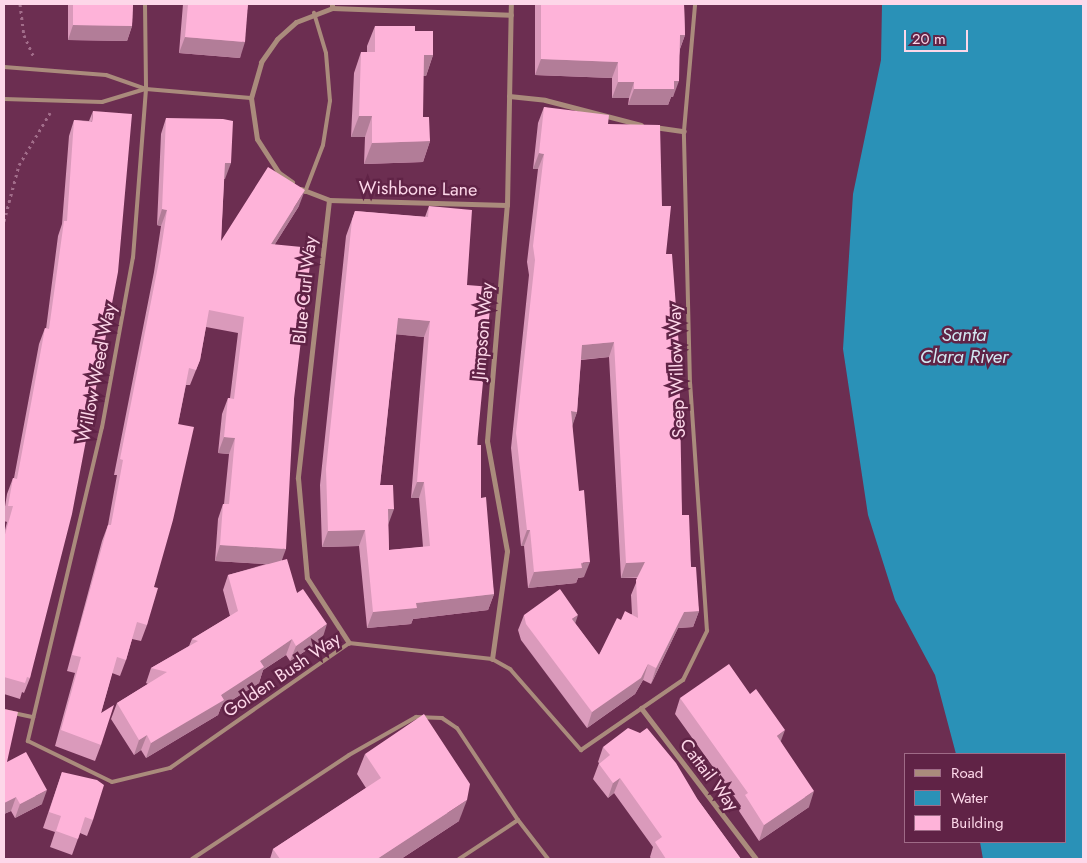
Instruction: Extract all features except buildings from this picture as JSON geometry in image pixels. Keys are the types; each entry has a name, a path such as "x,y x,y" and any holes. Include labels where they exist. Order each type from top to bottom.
{"street":[{"name":"Jimpson Way","path":"492,658 507,551 487,441 507,204 511,4"},
{"path":"329,200 305,192 279,173 257,139 251,98 261,62 277,38 296,22 332,6 511,15"},
{"path":"510,96 545,100 633,124 684,131"},
{"name":"Wishbone Lane","path":"329,200 507,204"},
{"name":"Blue Curl Way","path":"329,200 298,478 307,578 349,643"},
{"name":"Cattail Way","path":"640,708 756,859"}],"lane":[{"name":"Willow Weed Way","path":"28,741 104,418 132,257 146,89 145,4"},
{"name":"Seep Willow Way","path":"640,708 683,680 707,631 690,384 684,131 695,4"},
{"path":"305,192 323,145 330,101 326,53 314,13"},
{"path":"4,67 106,75 146,89 251,98"},
{"path":"4,99 102,102 146,89"},
{"name":"Golden Bush Way","path":"28,741 112,782 170,768 349,643 492,658 510,669 580,750 640,708"},
{"path":"4,710 33,717"},
{"path":"192,859 349,755 416,716 442,718 457,728 518,820 548,859"},
{"path":"460,859 518,820"},
{"path":"199,854 202,859"}],"water":[{"name":"Santa Clara River","path":"882,4 1083,4 1083,859 983,859 980,843 1067,843 1067,753 956,753 935,675 895,600 868,515 843,349 853,194 881,60"}]}
